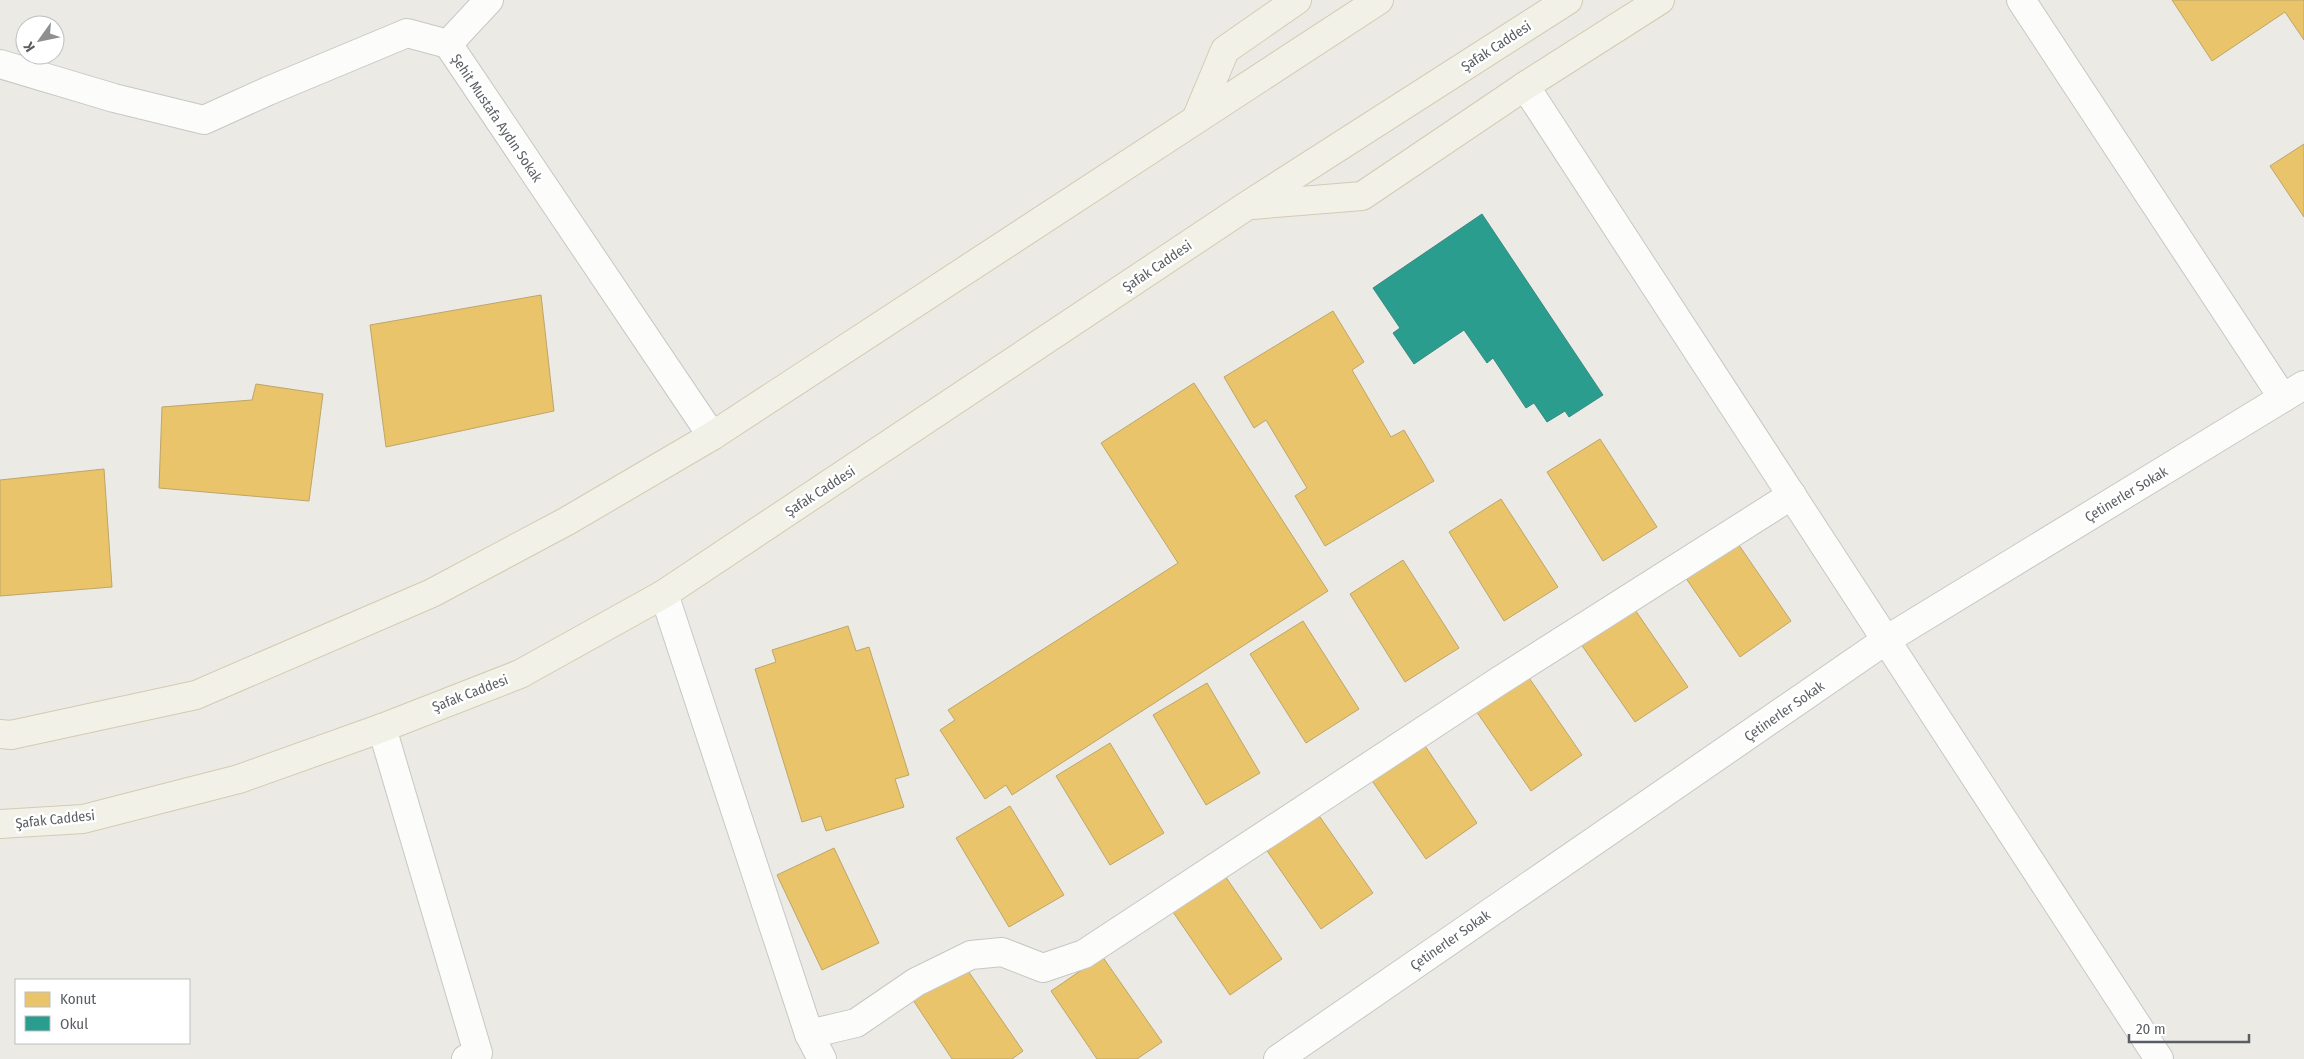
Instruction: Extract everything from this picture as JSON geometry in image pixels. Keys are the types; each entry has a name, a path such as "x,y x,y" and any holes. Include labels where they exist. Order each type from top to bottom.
{"main road":[{"path":"1196,117 1226,50 1297,0"},
{"path":"0,734 11,735 196,695 432,593 567,521 712,436 1196,117 1379,0"},
{"name":"Şafak Caddesi","path":"0,824 83,819 239,779 382,728 520,674 664,594 1248,205 1568,0"},
{"path":"1248,205 1362,196 1525,86 1660,0"}],"street":[{"path":"448,44 489,0"},
{"path":"2021,0 2294,392"},
{"name":"Şehit Mustafa Aydın Sokak","path":"0,64 114,98 204,120 268,91 408,33 448,44 712,436"},
{"path":"1525,86 2159,1059"},
{"name":"Çetinerler Sokak","path":"1278,1059 1886,640 2294,392"},
{"path":"809,1034 856,1023 916,982 971,955 1002,952 1043,968 1084,954 1499,681 1792,495"},
{"path":"664,594 809,1034 822,1059"},
{"path":"382,728 477,1057"}],"building: Konut":[{"path":"2172,0 2304,0 2304,40 2285,12 2212,61"},
{"path":"2304,144 2304,217 2270,166"},
{"path":"541,295 554,411 386,447 370,325"},
{"path":"1333,311 1364,362 1352,370 1391,437 1404,430 1434,481 1325,546 1295,496 1307,488 1266,420 1254,428 1224,377"},
{"path":"1194,383 1328,591 1012,795 1006,785 985,799 940,730 955,720 948,710 1178,563 1101,443"},
{"path":"256,384 323,394 309,501 159,488 162,407 252,400"},
{"path":"1600,439 1657,527 1603,561 1547,472"},
{"path":"104,469 112,587 0,596 0,480"},
{"path":"1501,499 1558,587 1504,621 1449,532"},
{"path":"1732,535 1791,621 1740,657 1681,571"},
{"path":"1403,560 1459,648 1405,682 1350,594"},
{"path":"1629,601 1688,687 1635,722 1576,637"},
{"path":"1303,621 1359,709 1306,743 1250,654"},
{"path":"848,626 856,651 869,647 909,775 895,779 904,807 826,831 821,816 802,822 755,669 776,662 772,650"},
{"path":"1523,669 1582,755 1531,791 1472,705"},
{"path":"1207,683 1260,773 1206,805 1153,715"},
{"path":"1419,737 1477,823 1426,859 1366,772"},
{"path":"1110,743 1164,833 1110,865 1056,776"},
{"path":"1010,806 1064,895 1009,927 956,838"},
{"path":"1313,807 1373,893 1321,929 1261,842"},
{"path":"834,848 879,943 822,970 777,875"},
{"path":"1223,873 1282,959 1230,995 1171,909"},
{"path":"1102,956 1162,1042 1137,1059 1097,1059 1051,991"},
{"path":"964,965 1023,1051 1012,1059 952,1059 913,1000"}],"building: Okul":[{"path":"1482,214 1603,395 1569,417 1565,411 1547,422 1534,403 1526,408 1493,358 1487,363 1464,330 1414,364 1393,333 1400,328 1373,288"}]}
